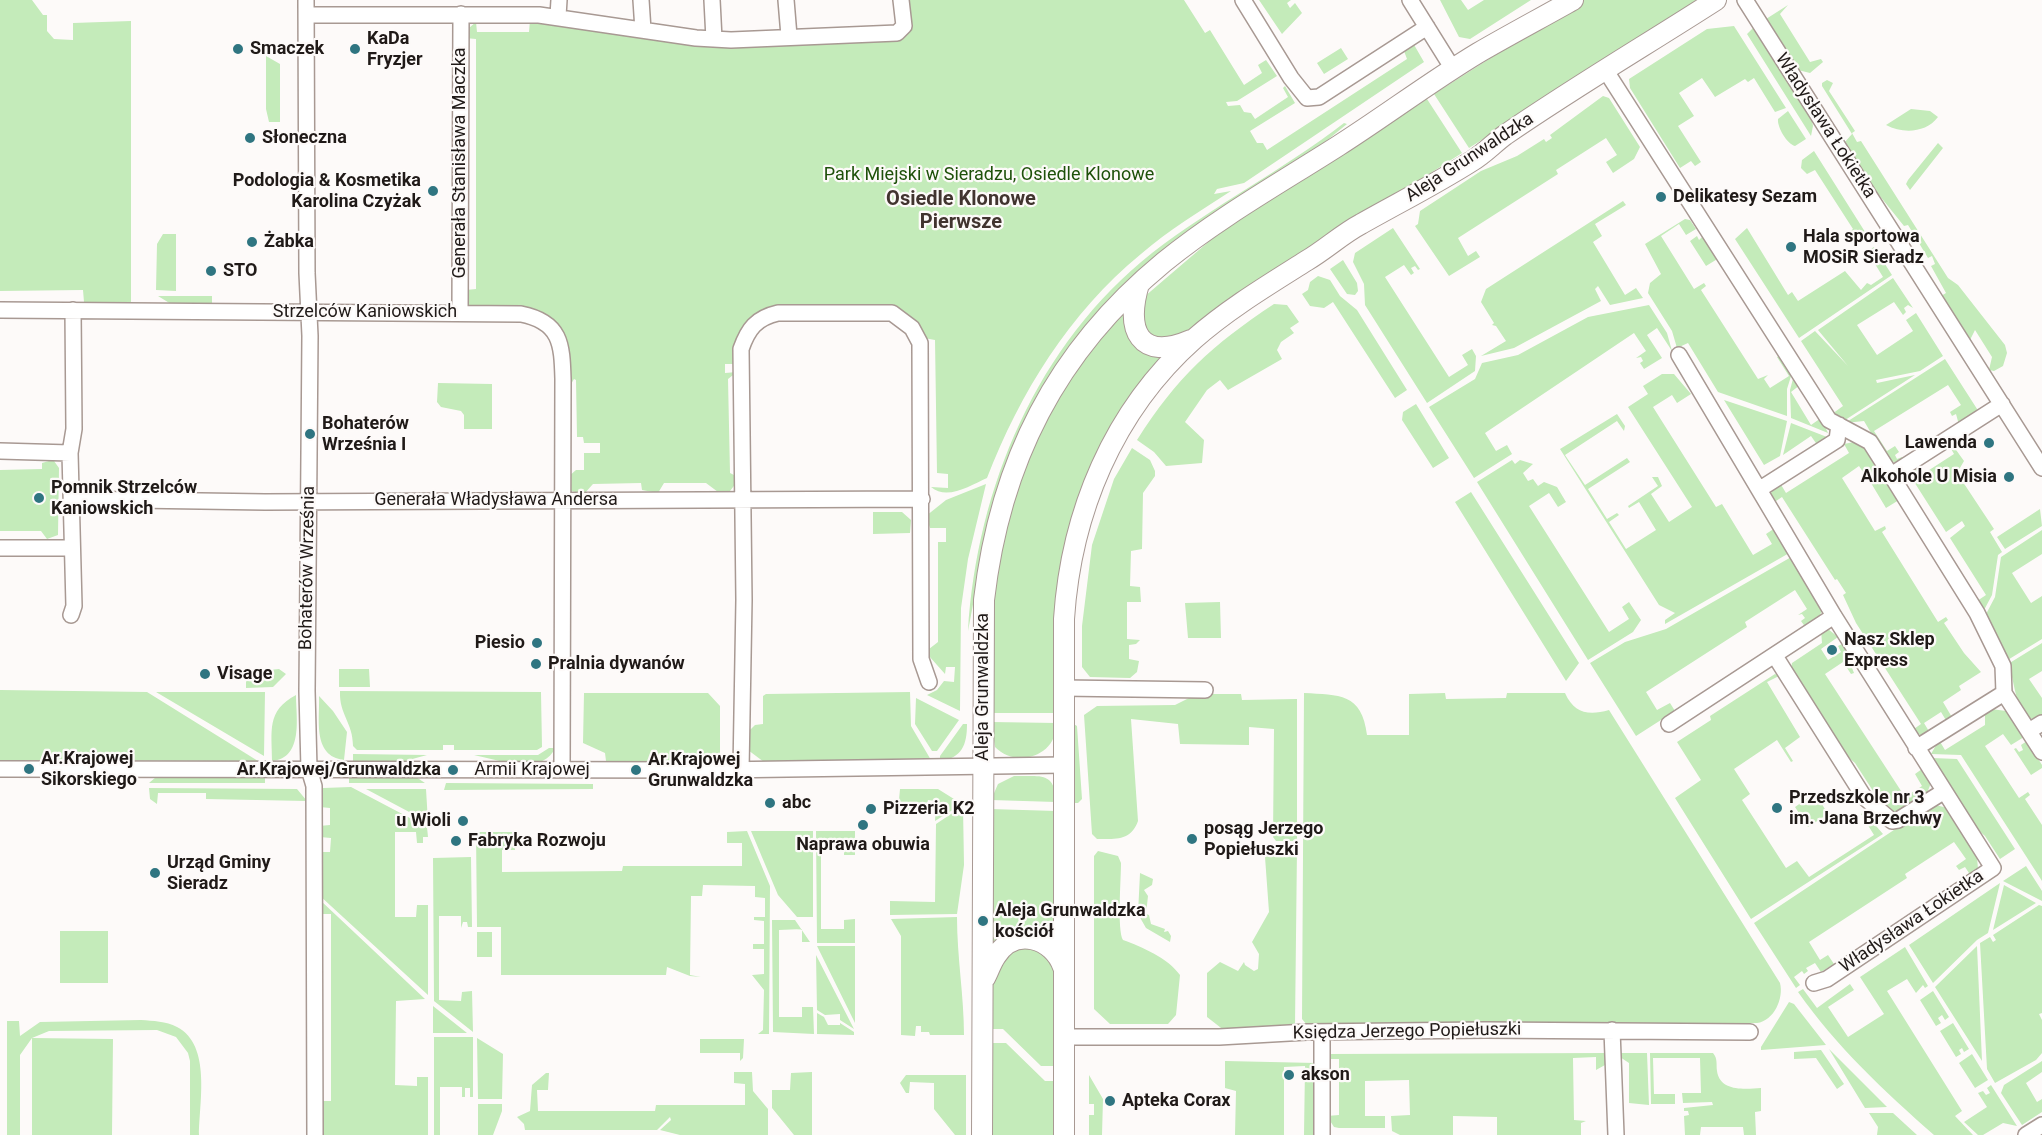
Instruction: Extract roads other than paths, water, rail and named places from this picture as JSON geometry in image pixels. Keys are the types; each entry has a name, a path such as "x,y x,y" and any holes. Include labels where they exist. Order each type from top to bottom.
{"street":[{"path":"558,16 559,0"},
{"path":"641,0 643,30"},
{"path":"712,0 714,39"},
{"path":"786,0 789,36"},
{"path":"306,7 558,16 714,39 897,33 904,26 901,0"},
{"path":"1243,0 1291,78 1307,98 1319,97 1427,27"},
{"path":"1410,0 1454,69"},
{"name":"Aleja Grunwaldzka","path":"982,1135 984,600 993,538 1002,501 1017,457 1049,394 1092,332 1138,284 1220,221 1454,69 1573,0"},
{"name":"Aleja Grunwaldzka","path":"1138,284 1132,318 1136,330 1146,343 1174,347 1195,338 1358,226 1464,166 1505,136 1716,0"},
{"name":"Władysława Łokietka","path":"1745,0 2042,468"},
{"name":"Bohaterów Września","path":"306,7 309,312 307,627 309,769 314,786 315,1135"},
{"name":"Generała Stanisława Maczka","path":"460,313 461,14"},
{"path":"1606,71 1829,420 1870,442 1980,618 2003,666 2004,693 2042,752"},
{"name":"Strzelców Kaniowskich","path":"0,310 521,314 542,320 552,328 562,348 563,379 562,770"},
{"path":"71,615 74,606 70,548 70,453 74,429 73,310"},
{"path":"741,770 743,499 741,349 748,330 758,321 778,313 892,313 912,328 920,344 921,659 929,682"},
{"name":"Aleja Grunwaldzka","path":"1064,1135 1063,688 1064,619 1069,567 1089,492 1114,439 1148,388 1195,338"},
{"name":"Władysława Łokietka","path":"1679,355 1834,616 1993,868 1827,979 1814,983"},
{"path":"1891,475 2002,404"},
{"path":"1760,489 1837,440 1839,425"},
{"path":"0,451 70,453"},
{"name":"Generała Władysława Andersa","path":"70,498 309,502 922,499"},
{"path":"0,548 70,548"},
{"path":"1669,724 1834,616"},
{"path":"1775,656 1864,796 1883,815 1892,821 1898,820 1943,792"},
{"path":"1063,688 1206,690"},
{"path":"1916,748 2004,693"},
{"path":"2029,731 2042,723"},
{"name":"Armii Krajowej","path":"0,768 741,770 1064,765"},
{"path":"983,984 996,956 1006,946 1021,939 1035,939 1048,944 1060,957 1064,970"},
{"path":"1612,1030 1616,1135"},
{"name":"Księdza Jerzego Popiełuszki","path":"1064,1037 1219,1037 1322,1032 1612,1030 1750,1032"},
{"path":"1322,1032 1322,1135"},
{"path":"2026,1135 2042,1125"}],"place":[{"name":"Smaczek","path":"238,49"},
{"name":"KaDa Fryzjer","path":"355,49"},
{"name":"Słoneczna","path":"250,138"},
{"name":"Podologia & Kosmetika Karolina Czyżak","path":"433,191"},
{"name":"Delikatesy Sezam","path":"1661,197"},
{"name":"Żabka","path":"252,242"},
{"name":"Hala sportowa MOSiR Sieradz","path":"1791,247"},
{"name":"STO","path":"211,271"},
{"name":"Bohaterów Września I","path":"310,434"},
{"name":"Lawenda","path":"1989,443"},
{"name":"Alkohole U Misia","path":"2009,477"},
{"name":"Pomnik Strzelców Kaniowskich","path":"39,498"},
{"name":"Piesio","path":"537,643"},
{"name":"Nasz Sklep Express","path":"1832,650"},
{"name":"Pralnia dywanów","path":"536,664"},
{"name":"Visage","path":"205,674"},
{"name":"Ar.Krajowej Sikorskiego","path":"29,769"},
{"name":"Ar.Krajowej/Grunwaldzka","path":"453,770"},
{"name":"Ar.Krajowej Grunwaldzka","path":"636,770"},
{"name":"abc","path":"770,803"},
{"name":"Przedszkole nr 3 im. Jana Brzechwy","path":"1777,808"},
{"name":"Pizzeria K2","path":"871,809"},
{"name":"u Wioli","path":"463,821"},
{"name":"Naprawa obuwia","path":"863,825"},
{"name":"posąg Jerzego Popiełuszki","path":"1192,839"},
{"name":"Fabryka Rozwoju","path":"456,841"},
{"name":"Urząd Gminy Sieradz","path":"155,873"},
{"name":"Aleja Grunwaldzka kościół","path":"983,921"},
{"name":"akson","path":"1289,1075"},
{"name":"Apteka Corax","path":"1110,1101"}],"district":[{"name":"Osiedle Klonowe Pierwsze","path":"961,212"}],"park label":[{"name":"Park Miejski w Sieradzu, Osiedle Klonowe","path":"989,175"}]}
